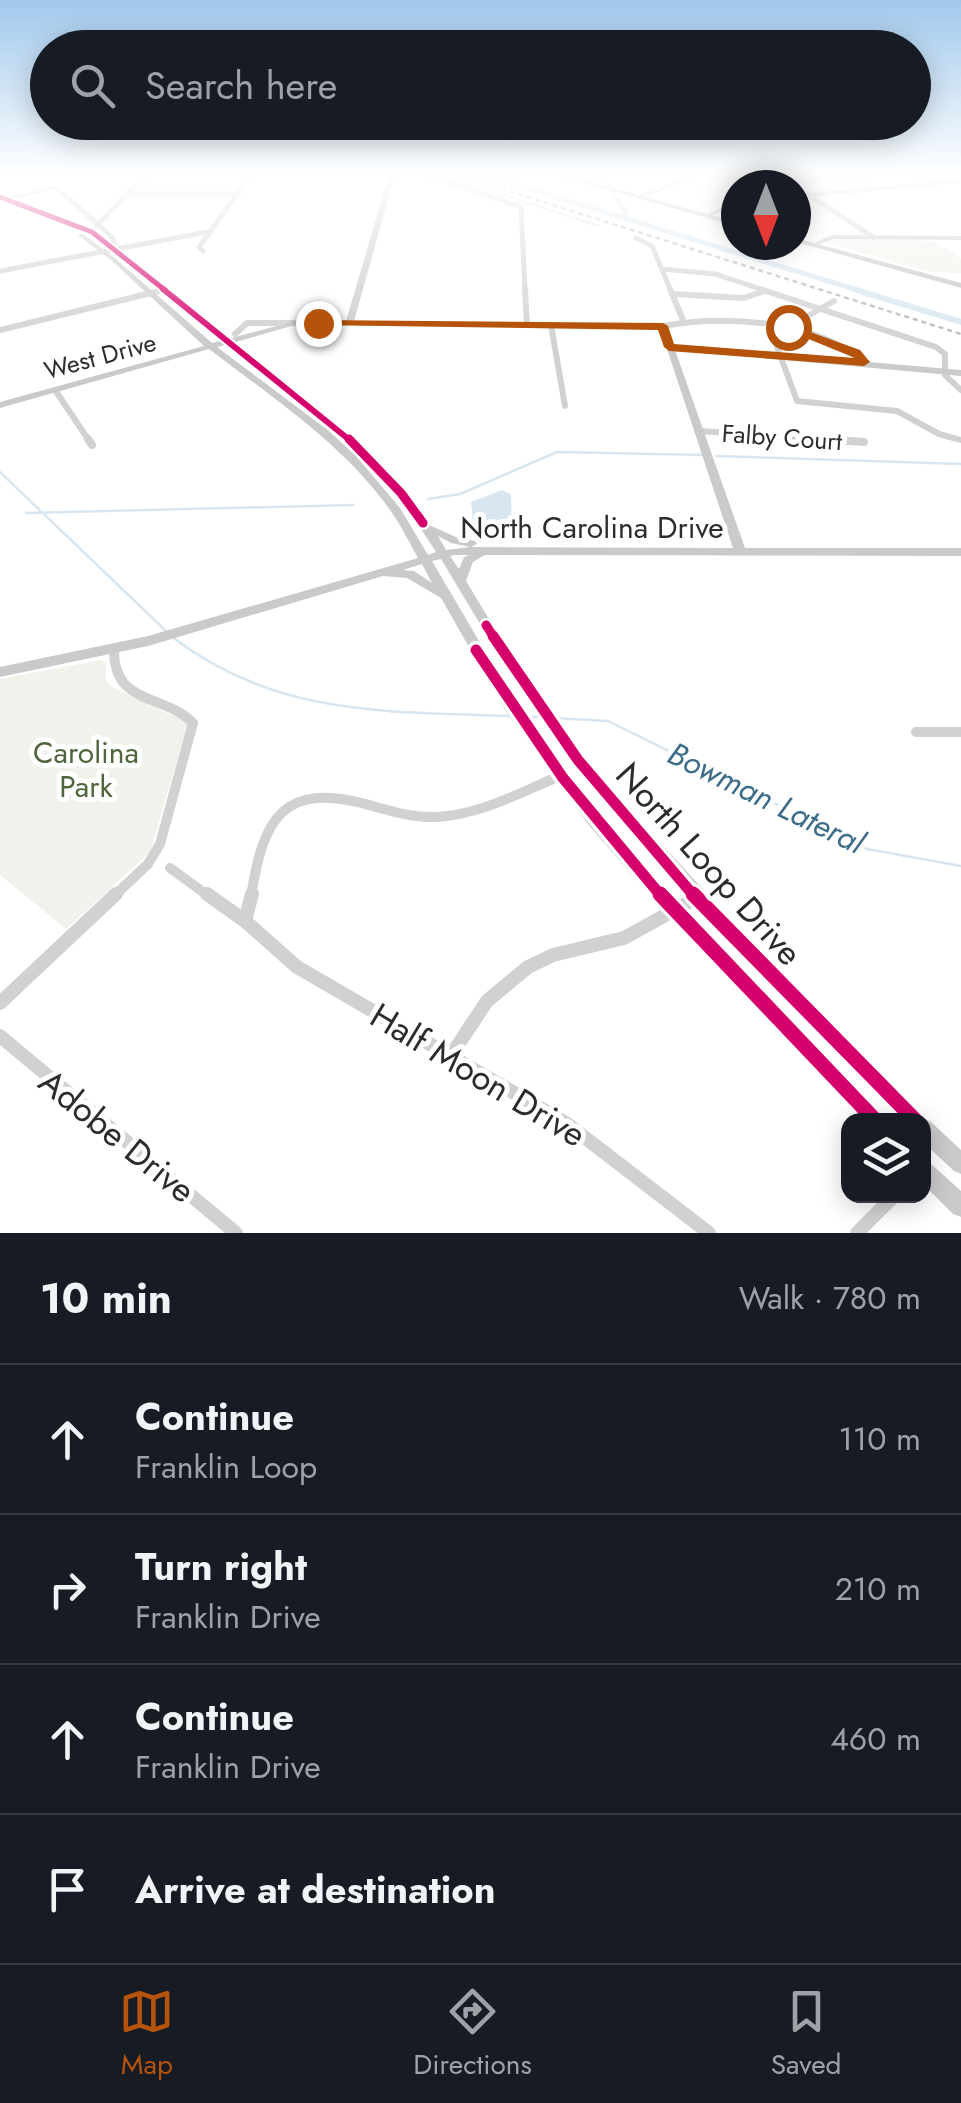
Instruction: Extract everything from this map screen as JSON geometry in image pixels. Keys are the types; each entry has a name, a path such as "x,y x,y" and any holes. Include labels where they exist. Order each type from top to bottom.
{"main road":[{"name":"North Loop Drive","path":"74,233 101,250 211,347 326,432 352,458 403,522 506,700 560,776 674,911 868,1113"},
{"name":"North Loop Drive","path":"89,233 116,248 164,290 231,338 367,454 423,523 558,733 698,896 908,1113"},
{"path":"349,323 375,233"},
{"path":"812,245 827,237 961,238"},
{"path":"812,245 961,286"},
{"name":"West Drive","path":"0,405 295,323 663,326"},
{"path":"663,326 740,551"},
{"path":"669,347 961,373"},
{"path":"352,458 367,454"},
{"path":"388,568 404,554 403,522"},
{"path":"423,523 454,541 493,549"},
{"path":"460,581 468,560 493,549"},
{"name":"North Carolina Drive","path":"0,672 183,632 443,553 493,549 961,552"},
{"path":"370,574 410,574 446,598"},
{"path":"931,1136 961,1164"},
{"path":"931,1178 961,1206"}],"street":[{"path":"106,233 116,248"},
{"path":"0,271 203,233"},
{"path":"203,251 199,247 211,233"},
{"path":"522,233 527,325"},
{"path":"866,233 873,237"},
{"path":"636,238 652,246 683,320"},
{"path":"663,270 711,273 940,349 945,354 944,371 961,390"},
{"path":"0,330 164,290"},
{"path":"673,294 744,298 764,291"},
{"path":"788,327 834,300"},
{"path":"663,326 683,320 788,327 856,353 864,362"},
{"path":"551,325 565,406"},
{"path":"776,344 783,356 792,398 797,402 897,411 939,434 961,440"},
{"path":"55,390 92,445"},
{"name":"Falby Court","path":"700,431 864,442"},
{"path":"0,1003 148,864 160,844 193,723 185,715 122,686 113,672 114,650"},
{"path":"916,732 961,732"},
{"path":"245,921 252,904 263,836 274,819 301,800 334,794 395,814 436,817 483,807 560,776"},
{"name":"Half Moon Drive","path":"170,868 245,921 297,968 452,1054 566,1124 709,1233"},
{"path":"452,1054 486,1000 528,967 553,955 624,938 698,896"},
{"name":"Adobe Drive","path":"0,1036 236,1233"},
{"path":"856,1233 887,1203"}],"green space":[{"path":"934,241 961,259 961,273 930,272 825,242"},
{"name":"Carolina Park","path":"100,660 106,663 106,680 112,687 188,723 150,852 66,929 0,875 0,679"}],"shaded area":[{"path":"502,490 511,494 512,533 474,532 471,502"}],"waterway":[{"path":"671,233 861,291"},
{"path":"853,289 961,322"},
{"path":"428,499 460,494 557,452 702,455"},
{"path":"716,456 961,464"},
{"name":"Bowman Lateral","path":"0,472 42,513"},
{"path":"42,513 353,505"},
{"name":"Bowman Lateral","path":"26,513 42,513"},
{"name":"Bowman Lateral","path":"42,513 166,631"},
{"name":"Bowman Lateral","path":"172,637 212,663 292,696 376,710 511,716"},
{"name":"Bowman Lateral","path":"524,717 541,717"},
{"name":"Bowman Lateral","path":"554,718 608,721 867,849 961,866"}],"railway":[{"path":"640,233 961,334"}],"cycle path":[{"path":"93,233 352,441 401,493 423,523"},
{"path":"486,625 530,694 630,823 741,945 908,1113"},
{"path":"476,650 563,778 611,838 714,953 868,1113"}],"route":[{"path":"318,323 663,326 669,347 864,362 856,353 788,327"}]}
